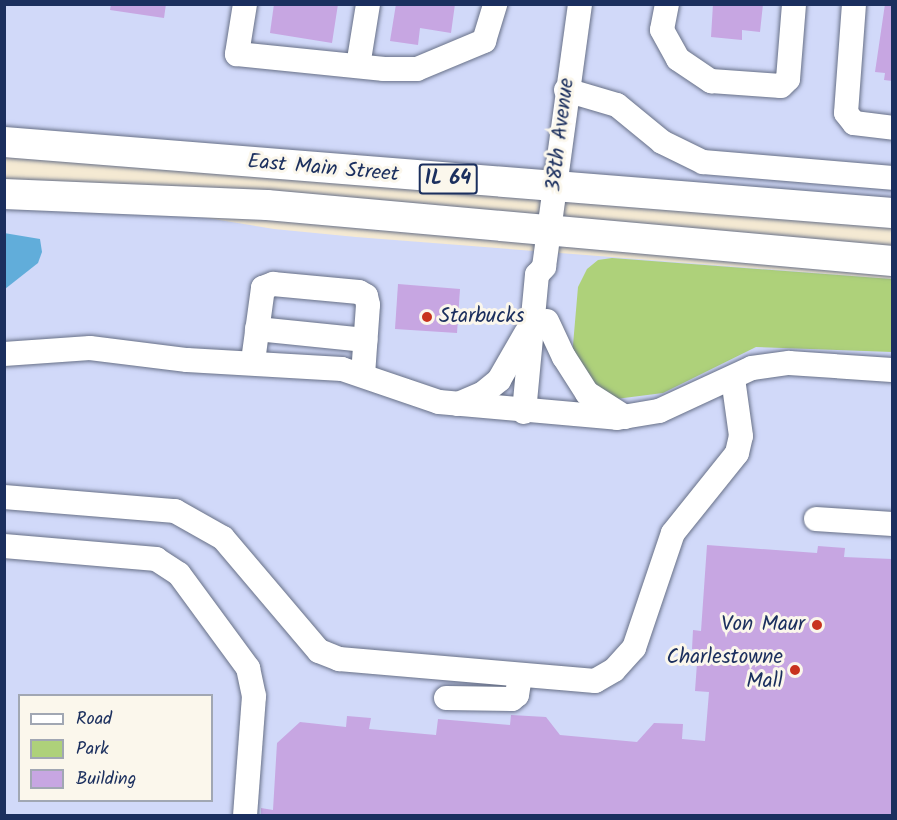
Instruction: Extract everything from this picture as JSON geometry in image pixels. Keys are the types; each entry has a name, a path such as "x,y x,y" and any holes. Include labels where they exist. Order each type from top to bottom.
{"main road":[{"name":"East Main Street","path":"4,142 554,188 892,213"},
{"name":"East Main Street","path":"4,194 267,205 892,261"}],"street":[{"path":"245,4 237,54 358,66 417,69 484,41 495,4"},
{"path":"358,66 368,4"},
{"path":"667,4 662,30 678,59 711,81 781,86 788,80 794,4"},
{"path":"854,4 846,113 854,123 892,128"},
{"name":"38th Avenue","path":"532,413 540,320 537,275 544,267 549,232 575,5"},
{"path":"566,90 617,105 662,142 704,162 892,178"},
{"path":"253,362 263,288 273,284 359,292 366,296 368,305 363,374"},
{"path":"457,404 482,394 499,380 540,320 587,393 625,417"},
{"path":"257,329 365,340"},
{"path":"4,354 90,348 187,360 253,362 363,374 409,394 457,404 532,413 625,417 659,411 752,368 789,363 892,370"},
{"path":"4,497 175,511 223,538 319,651 339,658 595,681 615,670 634,648 674,532 729,466 740,444 733,378"},
{"path":"816,519 892,525"},
{"path":"4,546 156,559 179,574 248,668 254,696 245,816"},
{"path":"446,698 512,699 517,694 520,675"}],"shaded area":[{"path":"4,5 573,5 546,178 5,135"},
{"path":"590,5 892,5 892,203 565,181"},
{"name":"Charlestowne Mall","path":"4,201 195,216 274,229 356,237 892,279 892,815 5,815"}],"green space":[{"path":"612,258 892,279 892,352 756,347 663,393 608,400 573,359 573,345 578,287 587,269 598,260"}],"water":[{"path":"4,233 40,239 42,252 38,263 5,289"}],"building":[{"path":"111,4 166,4 164,18 110,10"},
{"path":"274,4 338,4 332,43 270,33"},
{"path":"396,4 455,4 451,33 420,28 418,45 390,41"},
{"path":"713,4 763,4 760,32 742,30 742,40 711,37"},
{"path":"885,4 892,4 892,81 884,80 885,73 875,72"},
{"name":"Starbucks","path":"398,284 460,289 457,333 395,329"},
{"name":"Charlestowne Mall","path":"707,545 817,553 818,546 845,548 844,557 892,559 892,816 261,816 261,808 273,810 277,743 300,722 346,727 347,716 371,718 369,729 436,735 438,719 510,725 511,715 546,717 560,735 637,742 654,723 683,724 682,739 705,741 709,692 695,691 698,649 692,649 693,630 701,631"}],"place":[{"name":"Starbucks","path":"427,317"},
{"name":"Von Maur","path":"817,625"},
{"name":"Charlestowne Mall","path":"795,670"}]}
